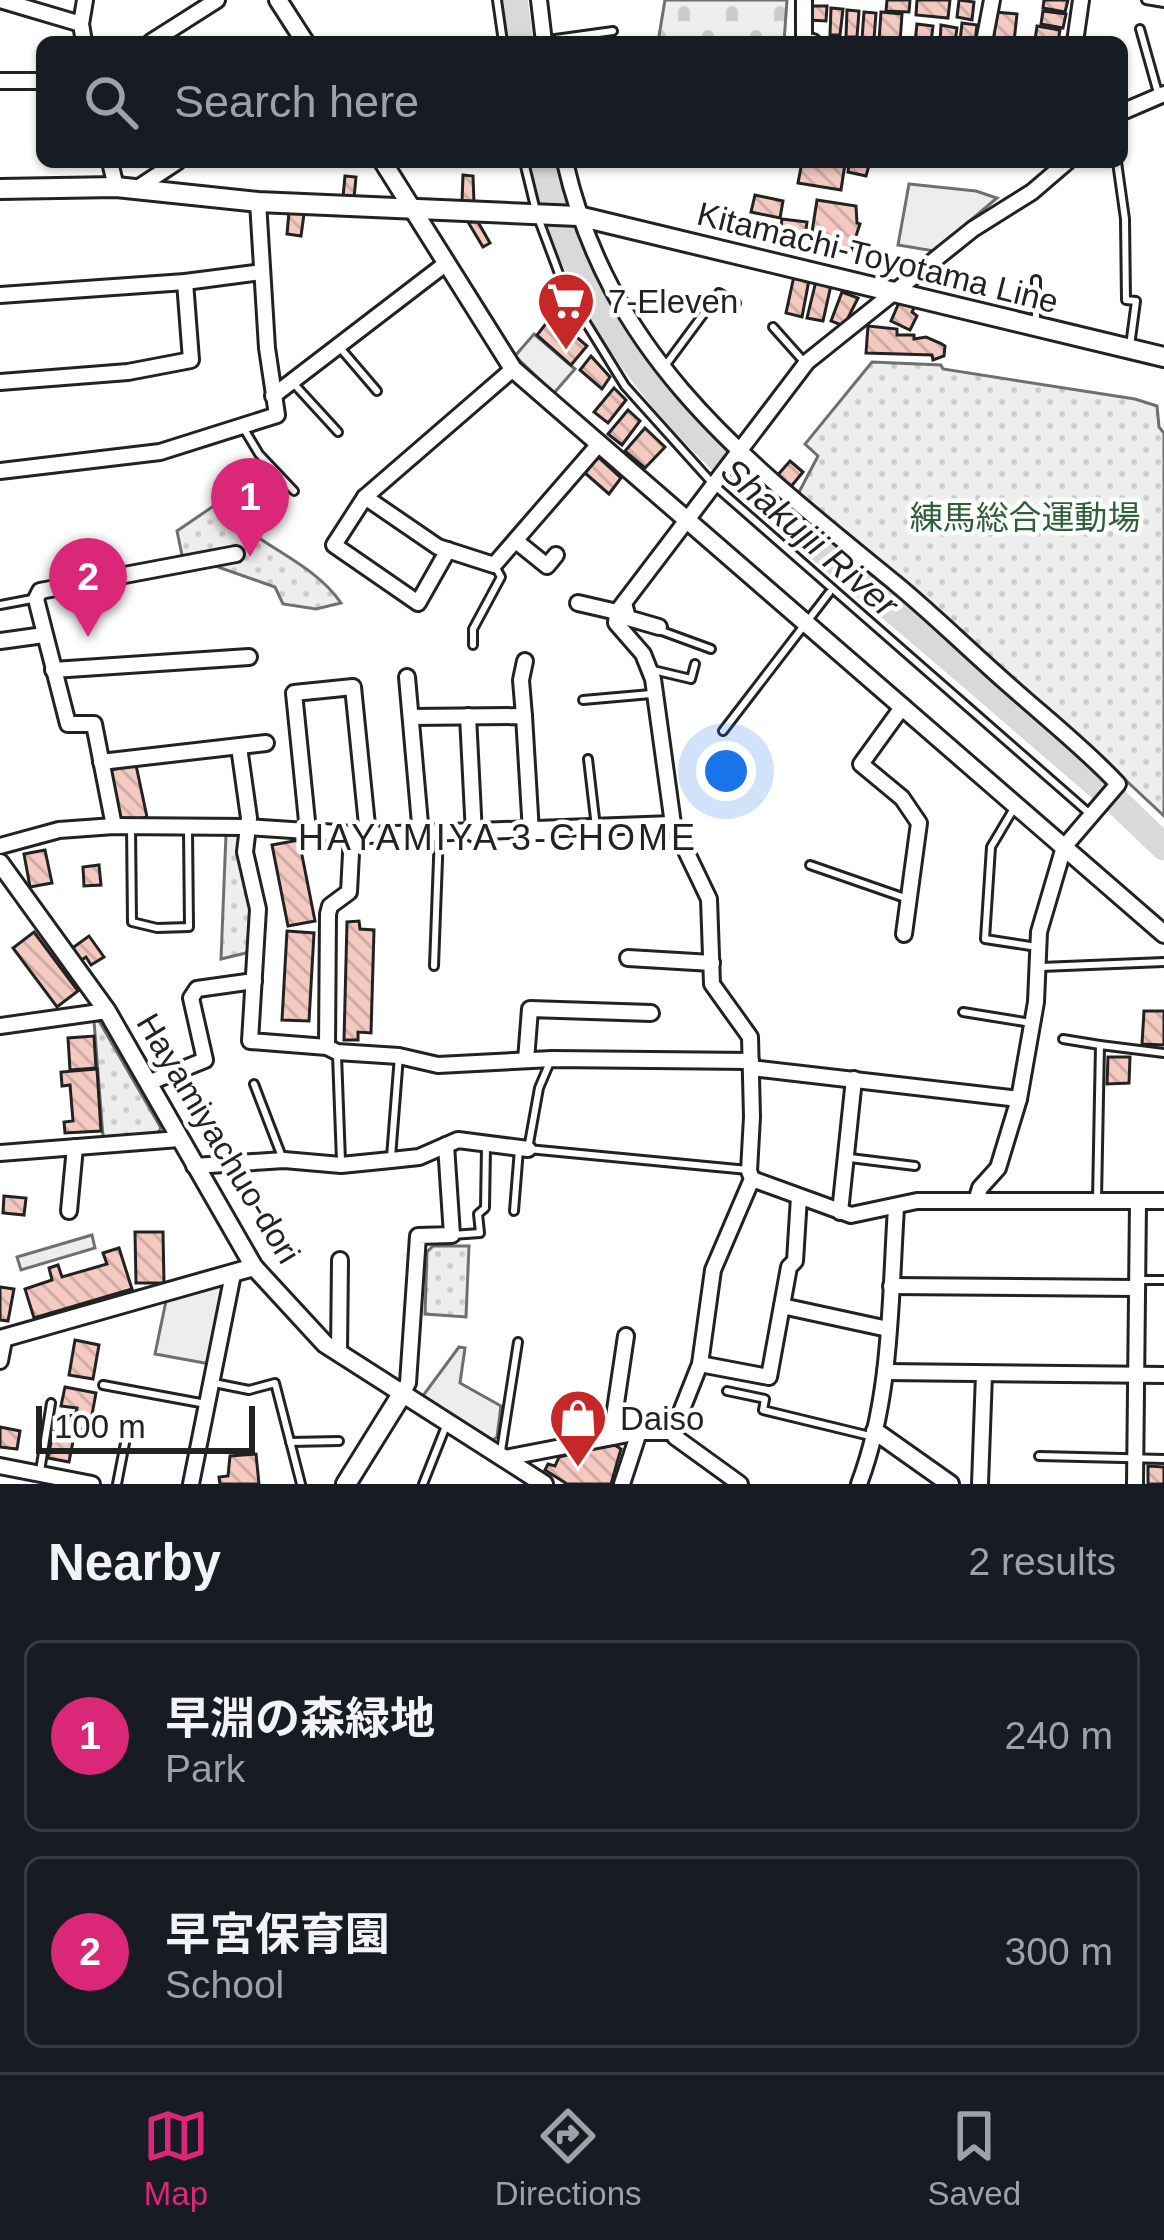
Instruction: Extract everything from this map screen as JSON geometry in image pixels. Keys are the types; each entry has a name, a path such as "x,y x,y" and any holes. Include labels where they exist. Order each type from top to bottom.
{"main road":[{"name":"Kitamachi-Toyotama Line","path":"0,189 126,188 258,202 578,216 1164,357"},
{"path":"346,1484 402,1394"}],"street":[{"path":"0,0 81,24"},
{"path":"83,36 85,0"},
{"path":"161,36 218,0"},
{"path":"278,0 301,36"},
{"path":"539,0 543,36"},
{"path":"804,0 804,36"},
{"path":"985,36 992,0"},
{"path":"1076,36 1081,0"},
{"path":"0,80 36,81"},
{"path":"1128,109 1161,95"},
{"path":"114,168 126,188 165,168"},
{"path":"387,168 513,369 1164,934"},
{"path":"566,168 578,216 623,309 663,369 735,455 928,610 1082,746 1118,784 1064,847 1037,947 1033,1023 1019,1099 998,1168 980,1188 976,1201"},
{"path":"740,1484 675,1438 674,1432 700,1364 713,1270 750,1175 750,1037 712,984 709,899 673,824 650,670 635,642 616,623 621,608 806,364 973,229 1060,168"},
{"path":"0,471 160,452 277,415 258,202"},
{"path":"273,396 444,265"},
{"path":"0,296 262,272"},
{"path":"0,382 128,373 191,360 184,282"},
{"path":"448,550 418,603 334,544 365,497 513,369"},
{"path":"365,497 448,550 494,565 599,444"},
{"path":"515,541 547,566 556,555"},
{"path":"114,826 94,724 68,724 36,599 40,591 236,554"},
{"path":"578,604 621,608 628,618 659,628"},
{"path":"0,641 44,635"},
{"path":"53,670 248,657"},
{"path":"525,661 521,680 531,832"},
{"path":"407,677 421,835"},
{"path":"308,831 295,693 353,687 360,835 349,892 330,906 328,914 332,1049"},
{"path":"903,706 861,764 902,798 919,823 904,934"},
{"path":"469,716 474,834"},
{"path":"411,717 524,716"},
{"path":"101,763 266,743"},
{"path":"239,747 248,827 245,852 258,909 250,1041 399,1056 438,1065 552,1059 751,1064 1019,1099"},
{"path":"0,846 59,830 114,826 421,835 673,824"},
{"name":"Hayamiyachuo-dori","path":"0,863 7,884 107,1011 254,1267 321,1340 544,1484"},
{"path":"628,958 712,963"},
{"path":"148,1083 205,1060 191,998 196,989 254,981"},
{"path":"526,1060 530,1010 651,1013"},
{"path":"0,1026 107,1011"},
{"path":"840,1212 854,1079"},
{"path":"1,1154 179,1139"},
{"path":"194,1166 284,1160 341,1165 418,1156 458,1140 524,1148"},
{"path":"402,1394 410,1362 418,1237 452,1235 446,1145"},
{"path":"69,1211 75,1147"},
{"path":"750,1175 851,1215 917,1201 1164,1202"},
{"path":"700,1364 770,1377 789,1267 795,1261 800,1197"},
{"path":"1135,1484 1138,1202"},
{"path":"859,1484 885,1372 896,1208"},
{"path":"339,1353 340,1260"},
{"path":"0,1361 2,1340 254,1267"},
{"path":"191,1484 233,1274"},
{"path":"891,1286 1137,1284"},
{"path":"782,1306 888,1329"},
{"path":"610,1437 626,1336"},
{"path":"885,1372 1164,1375"},
{"path":"980,1484 984,1374"},
{"path":"502,1457 639,1432 674,1432"},
{"path":"622,1484 639,1432"},
{"path":"874,1434 950,1484"},
{"path":"0,1466 92,1484"}],"lane":[{"path":"497,0 502,36"},
{"path":"1146,0 1164,3"},
{"path":"1140,29 1161,95"},
{"path":"578,36 613,31"},
{"path":"525,168 564,287 625,386 716,483 1093,816"},
{"path":"1118,168 1125,220 1126,300 1136,302 1130,349"},
{"path":"1036,280 1036,326"},
{"path":"663,369 719,293 736,304"},
{"path":"773,327 806,364"},
{"path":"338,346 377,391"},
{"path":"292,382 338,432"},
{"path":"242,426 259,454 294,490"},
{"path":"242,525 284,481"},
{"path":"472,645 473,628 501,578 494,565"},
{"path":"723,730 830,592"},
{"path":"0,604 36,599"},
{"path":"659,628 711,649"},
{"path":"650,670 692,679 695,664"},
{"path":"583,700 656,694"},
{"path":"588,759 596,826"},
{"path":"1016,805 991,847 985,939 1037,947"},
{"path":"131,826 132,922 157,928 189,927 188,827"},
{"path":"434,966 439,832"},
{"path":"810,865 908,899"},
{"path":"1038,967 1164,962"},
{"path":"963,1012 1033,1023"},
{"path":"1063,1039 1164,1053"},
{"path":"1097,1200 1100,1045"},
{"path":"332,1049 341,1165"},
{"path":"391,1160 399,1056"},
{"path":"514,1211 539,1088 552,1059"},
{"path":"254,1084 284,1160"},
{"path":"452,1235 480,1233 487,1144"},
{"path":"524,1148 750,1175"},
{"path":"0,1168 1,1154"},
{"path":"846,1158 916,1166"},
{"path":"1137,1284 1164,1280"},
{"path":"502,1457 518,1342"},
{"path":"211,1382 249,1390 275,1383 301,1484"},
{"path":"103,1385 207,1404"},
{"path":"727,1391 765,1399 763,1410 874,1434"},
{"path":"39,1474 51,1403"},
{"path":"423,1484 448,1422"},
{"path":"290,1442 339,1441"},
{"path":"117,1484 125,1443"},
{"path":"1039,1456 1164,1459"}],"green space":[{"path":"665,0 787,0 784,36 659,36"},
{"name":"練馬総合運動場","path":"872,362 941,365 1157,406 1164,433 1164,816 1086,743 803,502 798,494 818,456 805,444"},
{"path":"218,503 314,575 341,603 316,609 283,604 275,587 215,566 215,554 183,560 177,531"},
{"path":"226,834 238,834 243,842 253,911 250,952 221,959"},
{"path":"94,1021 99,1021 161,1128 157,1134 103,1137"},
{"path":"433,1246 469,1246 466,1317 425,1314 427,1252"}],"shaded area":[{"path":"909,184 976,191 997,198 934,251 898,245"},
{"path":"534,334 575,369 554,393 515,356"},
{"path":"92,1235 95,1248 21,1270 17,1257"},
{"path":"222,1282 225,1287 210,1364 155,1354 166,1301"},
{"path":"459,1347 465,1348 460,1383 501,1406 493,1440 422,1397"}],"building":[{"path":"887,0 910,0 909,12 886,11"},
{"path":"917,0 950,0 948,18 916,15"},
{"path":"959,0 974,2 972,20 957,17"},
{"path":"1044,0 1068,0 1065,12 1043,8"},
{"path":"810,6 827,6 826,21 809,20"},
{"path":"831,8 843,9 840,35 830,35"},
{"path":"847,10 859,11 857,36 846,36"},
{"path":"1043,11 1066,14 1063,28 1041,24"},
{"path":"864,12 876,13 874,36 862,36"},
{"path":"881,12 902,14 900,36 879,36"},
{"path":"995,12 1017,14 1015,36 994,36"},
{"path":"962,23 977,25 976,36 961,36"},
{"path":"917,24 933,26 932,36 916,36"},
{"path":"941,25 957,28 956,36 940,36"},
{"path":"1037,26 1060,30 1059,36 1036,36"},
{"path":"801,168 844,168 841,190 798,183"},
{"path":"848,168 868,168 866,176 848,172"},
{"path":"463,175 473,176 474,203 462,202"},
{"path":"345,176 356,177 354,198 343,197"},
{"path":"755,195 783,201 780,218 751,212"},
{"path":"817,200 856,206 860,224 851,251 810,245"},
{"path":"289,212 304,214 301,236 287,234"},
{"path":"782,219 807,222 803,250 778,246"},
{"path":"468,222 478,222 490,243 483,247"},
{"path":"794,276 809,280 802,317 786,313"},
{"path":"816,281 831,285 823,321 807,318"},
{"path":"842,292 858,298 844,326 831,321"},
{"path":"901,298 916,304 912,312 917,316 910,330 891,321"},
{"path":"552,316 587,346 571,365 537,335"},
{"path":"868,326 897,329 897,335 914,335 914,339 926,337 945,346 944,356 933,360 932,355 866,353"},
{"path":"591,356 610,377 602,389 580,370"},
{"path":"614,388 626,400 608,423 594,412"},
{"path":"628,410 640,421 622,445 608,434"},
{"path":"645,428 665,447 645,468 625,451"},
{"path":"598,457 621,478 609,494 585,473"},
{"path":"790,461 803,472 789,489 776,477"},
{"path":"136,765 147,817 121,823 110,770"},
{"path":"299,840 315,921 288,926 272,845"},
{"path":"45,850 52,883 30,887 24,854"},
{"path":"99,865 101,885 84,886 83,867"},
{"path":"359,921 360,929 374,930 371,1033 358,1032 358,1040 344,1040 347,922"},
{"path":"287,931 314,933 309,1021 282,1020"},
{"path":"34,932 78,991 57,1007 13,948"},
{"path":"89,936 104,957 91,965 86,957 80,961 71,949"},
{"path":"1144,1011 1164,1011 1164,1045 1142,1044"},
{"path":"94,1036 96,1068 70,1070 68,1038"},
{"path":"1108,1057 1130,1057 1129,1083 1107,1084"},
{"path":"97,1069 101,1131 65,1133 64,1122 73,1121 70,1085 62,1086 61,1072"},
{"path":"4,1196 26,1198 24,1215 3,1213"},
{"path":"135,1232 163,1232 164,1283 136,1283"},
{"path":"119,1248 132,1289 34,1318 25,1289 52,1280 49,1268 58,1265 62,1277 107,1264 103,1253"},
{"path":"0,1287 14,1289 8,1321 0,1320"},
{"path":"75,1340 99,1345 93,1379 69,1375"},
{"path":"65,1387 96,1393 89,1431 58,1425 60,1414 75,1416 77,1408 61,1406"},
{"path":"0,1427 20,1431 17,1449 0,1447"},
{"path":"53,1432 74,1436 69,1462 48,1458"},
{"path":"613,1444 621,1449 611,1484 567,1484 545,1470 548,1464 555,1466 559,1457"},
{"path":"256,1454 259,1484 220,1484 219,1477 228,1476 230,1456"},
{"path":"1148,1466 1164,1467 1164,1484 1148,1484"}],"waterway":[{"name":"Shakujii River","path":"514,0 519,36"},
{"name":"Shakujii River","path":"545,168 565,235 595,301 633,360 677,414 779,513 1164,847"}],"place":[{"name":"7-Eleven","path":"566,352"},
{"name":"早淵の森緑地","path":"250,557"},
{"name":"早宮保育園","path":"88,637"},
{"name":"Daiso","path":"578,1469"}],"district":[{"name":"HAYAMIYA 3-CHOME","path":"498,837"}]}
